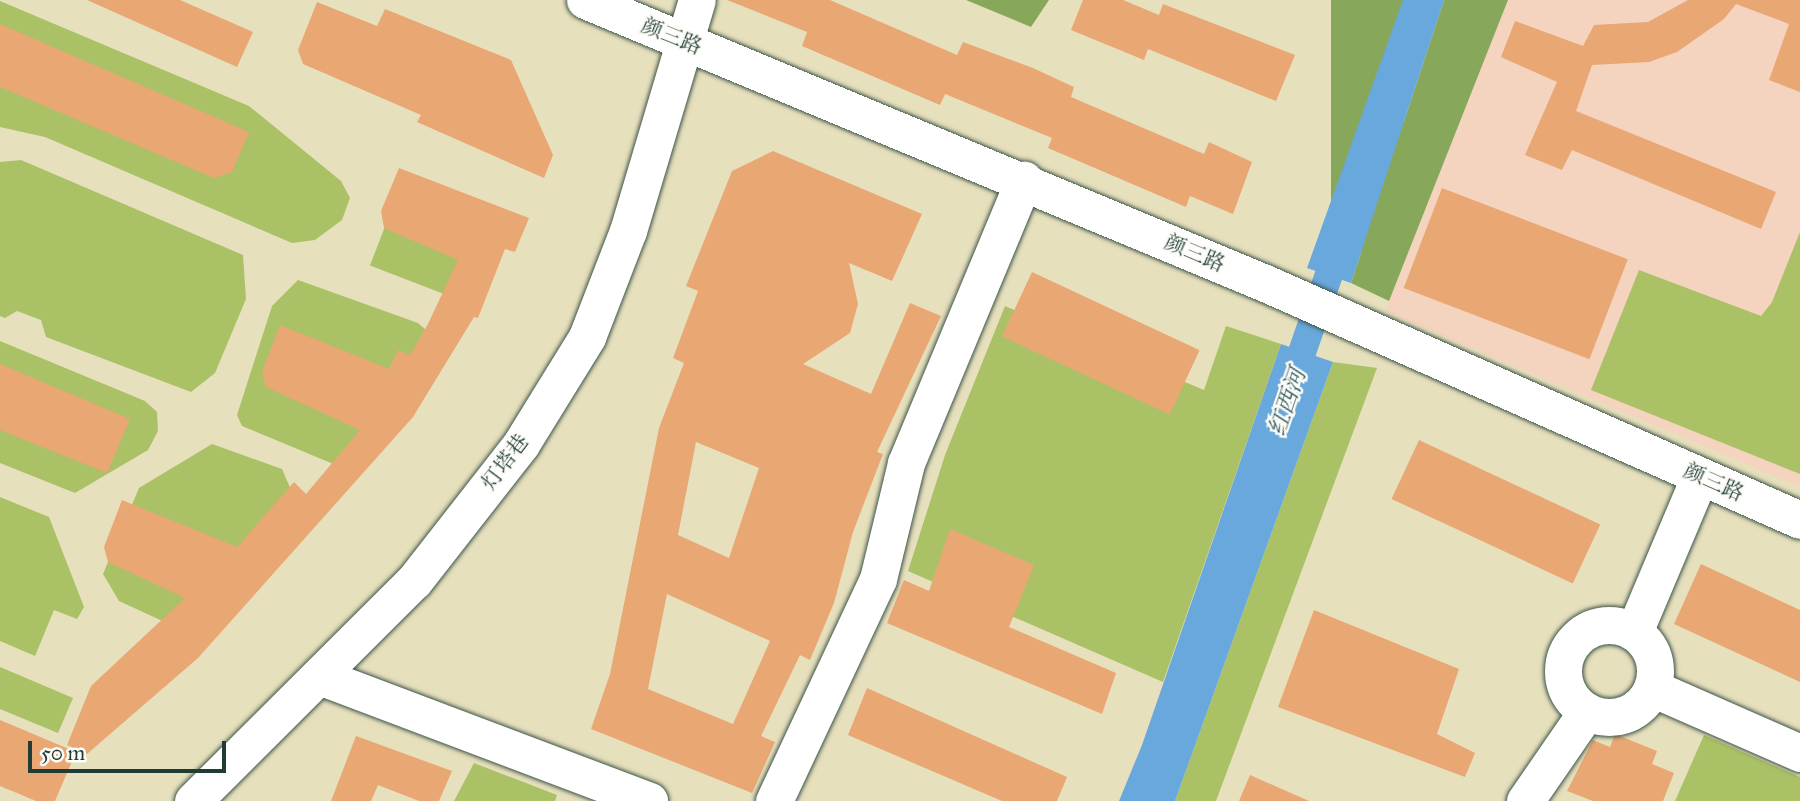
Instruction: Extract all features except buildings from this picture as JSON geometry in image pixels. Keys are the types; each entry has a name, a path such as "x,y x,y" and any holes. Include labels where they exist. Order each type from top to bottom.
{"street":[{"name":"颜三路","path":"585,0 1024,180 1800,520"},
{"name":"灯塔巷","path":"193,801 414,581 521,444 587,337 628,231 698,0"},
{"path":"774,801 878,579 906,463 1024,180"},
{"path":"1634,632 1700,477"},
{"path":"1606,625 1634,632 1653,657 1652,688 1632,711 1601,716 1587,711 1567,690 1564,661 1569,647 1591,628 1606,625"},
{"path":"319,676 649,801"},
{"path":"1652,688 1800,753"},
{"path":"1525,801 1587,711"}],"shaded area":[{"path":"1508,0 1800,0 1800,487 1385,311"}],"green space":[{"path":"966,0 1049,0 1031,27"},
{"path":"1331,0 1404,0 1404,251 1331,251"},
{"path":"1444,0 1508,0 1389,301 1351,283"},
{"path":"0,1 249,106 341,181 350,198 342,220 315,240 292,243 45,137 0,127"},
{"path":"21,160 243,255 246,299 215,373 191,392 46,337 41,320 17,311 5,318 0,316 0,162"},
{"path":"399,190 487,224 458,299 370,266"},
{"path":"1800,232 1800,474 1591,390 1639,270 1761,316 1772,302"},
{"path":"298,280 418,323 432,335 343,468 242,426 237,415 272,306"},
{"path":"1005,306 1204,390 1226,326 1281,344 1163,682 908,571 945,455"},
{"path":"0,341 145,401 157,412 158,431 148,450 75,493 0,463"},
{"path":"1333,362 1377,368 1216,801 1175,801"},
{"path":"212,444 282,469 295,499 182,630 119,601 103,574 139,488"},
{"path":"0,497 49,517 84,607 77,619 54,610 35,656 0,641"},
{"path":"0,667 73,698 58,733 0,709"},
{"path":"1704,735 1800,777 1800,801 1675,801"},
{"path":"474,763 557,795 555,801 454,801"}],"water":[{"path":"1403,0 1444,0 1351,283 1307,268"},
{"path":"1281,344 1333,362 1175,801 1119,801 1142,745"}],"waterway":[{"name":"红西河","path":"1290,387 1341,240"}]}
